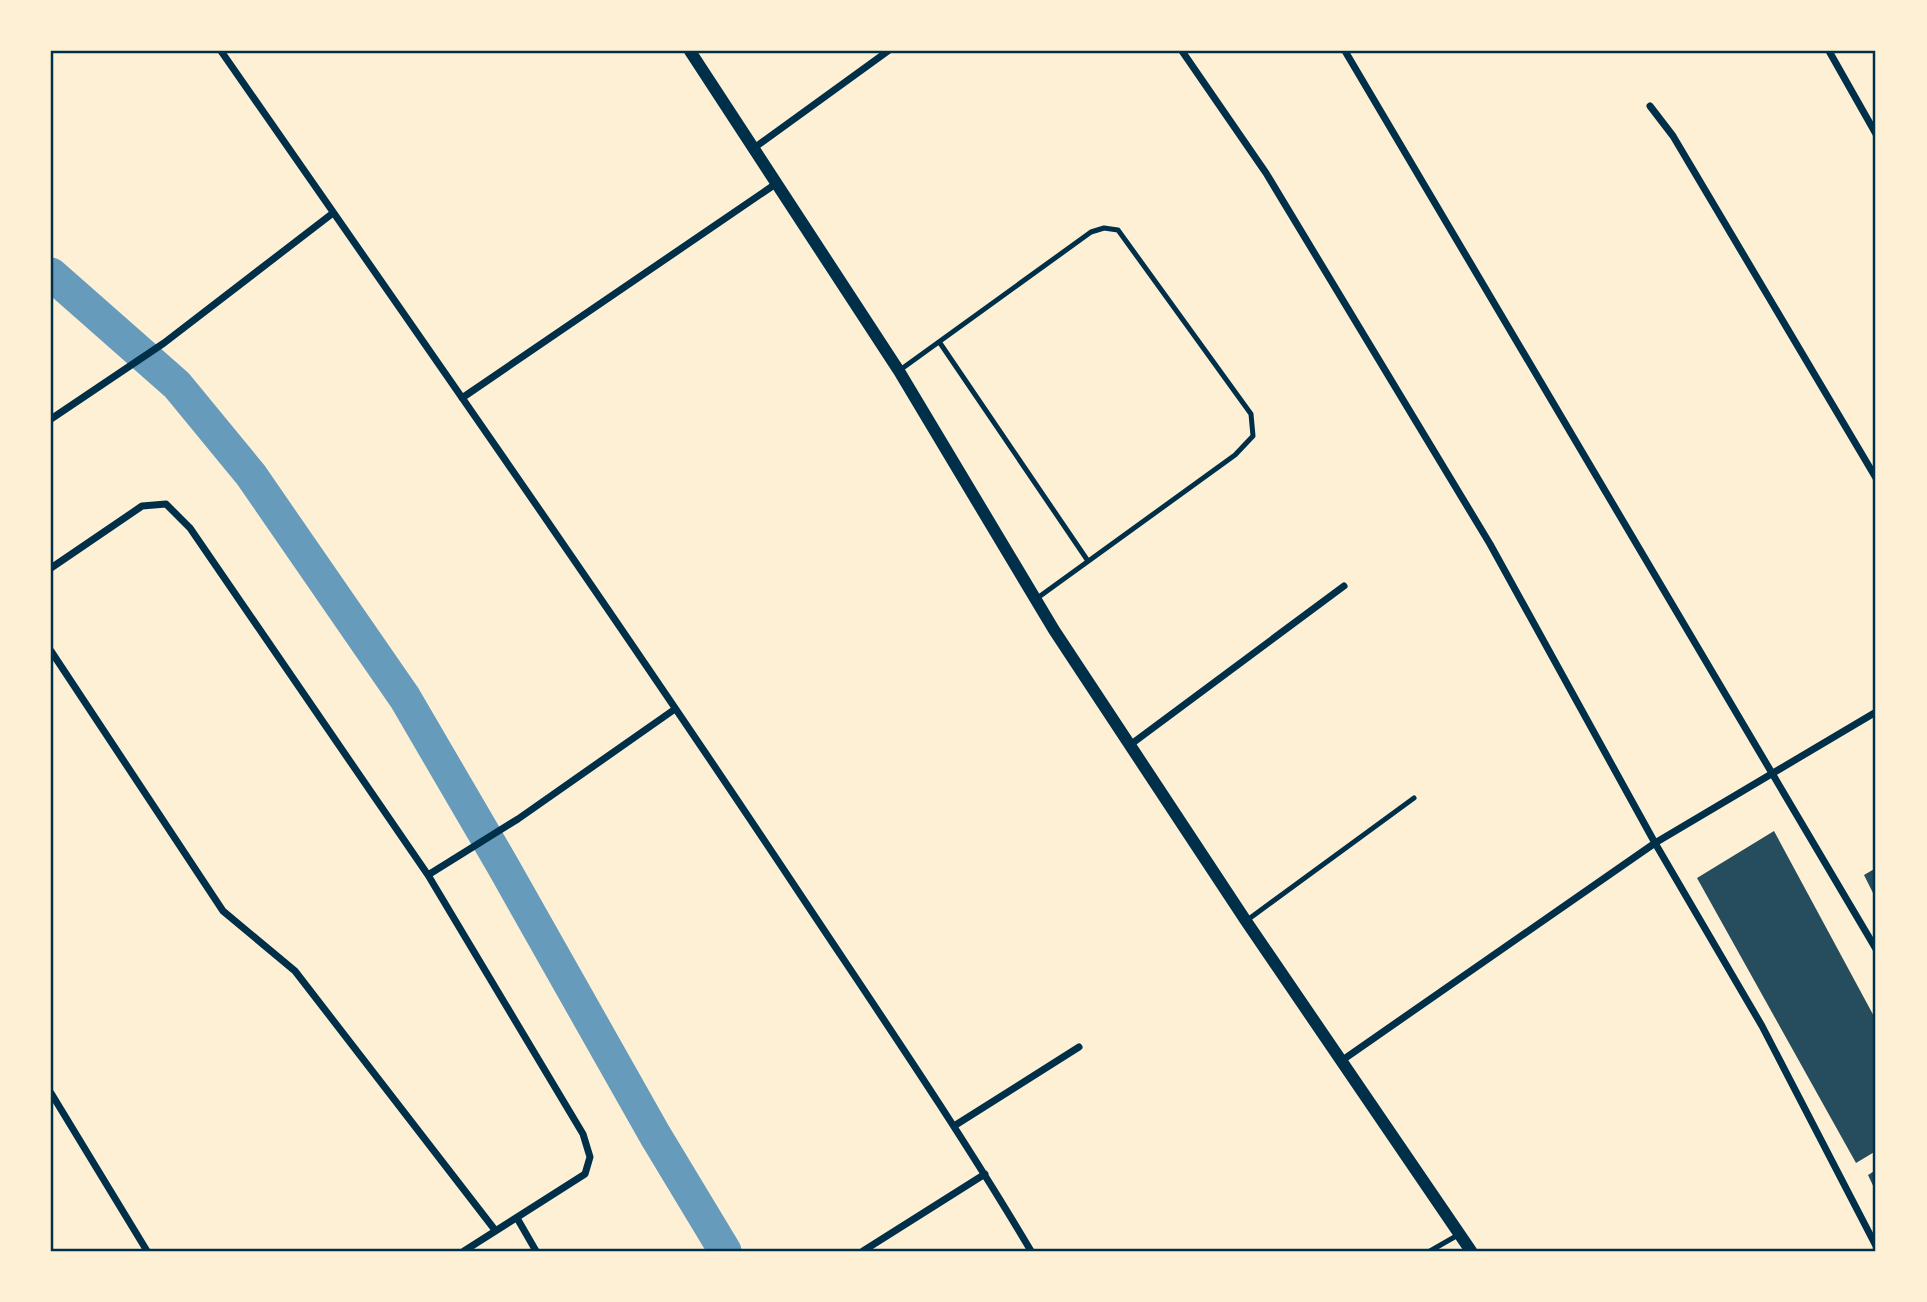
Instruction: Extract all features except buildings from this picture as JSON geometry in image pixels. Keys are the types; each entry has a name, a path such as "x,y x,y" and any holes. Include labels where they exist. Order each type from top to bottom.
{"street":[{"path":"221,51 675,709 954,1126 1031,1251"},
{"path":"690,51 899,371 1036,599 1130,746 1471,1251"},
{"path":"754,148 888,51"},
{"path":"1182,51 1266,173 1490,544 1655,843 1762,1026 1876,1246"},
{"path":"1345,51 1876,949"},
{"path":"1829,51 1876,134"},
{"path":"1650,106 1673,135 1876,478"},
{"path":"462,398 778,183"},
{"path":"51,419 164,343 333,213"},
{"path":"51,567 142,506 166,504 190,528 428,875 583,1134 590,1157 585,1174 464,1251"},
{"path":"1130,746 1344,586"},
{"path":"51,651 223,911 295,971 495,1230"},
{"path":"428,875 518,819 675,709"},
{"path":"1340,1060 1655,843 1876,712"},
{"path":"954,1126 1079,1047"},
{"path":"51,1093 147,1251"},
{"path":"863,1251 985,1174"},
{"path":"517,1218 536,1251"}],"lane":[{"path":"899,371 1091,232 1104,228 1118,230 1251,414 1253,436 1235,455 1036,599"},
{"path":"940,343 1088,561"},
{"path":"1246,921 1415,798"},
{"path":"1430,1251 1460,1234"}],"waterway":[{"path":"51,274 177,385 251,475 405,698 655,1135 725,1251"}]}
